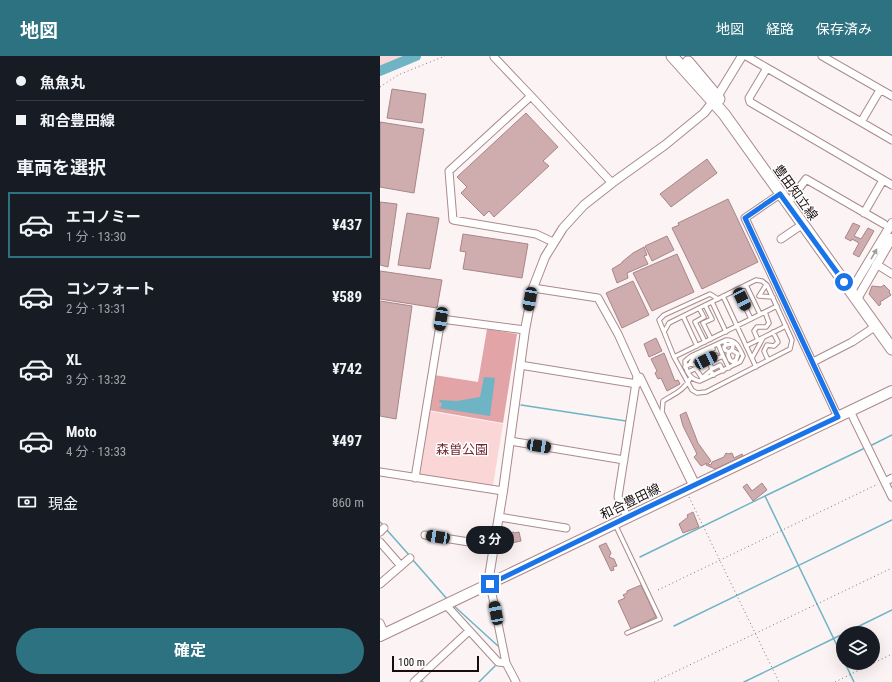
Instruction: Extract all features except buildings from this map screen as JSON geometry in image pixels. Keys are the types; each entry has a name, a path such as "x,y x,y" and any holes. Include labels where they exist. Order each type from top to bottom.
{"main road":[{"name":"豊田知立線","path":"672,56 715,99 802,224 892,337"},
{"name":"豊田知立線","path":"682,56 792,198 856,292 876,326 892,349"},
{"name":"和合豊田線","path":"382,635 892,391"}],"street":[{"path":"516,682 506,663 490,584 490,577 525,330 533,288 542,262 553,242 573,216 593,197 688,127 715,99 742,56"},
{"path":"746,56 892,140"},
{"path":"822,56 892,96"},
{"path":"494,57 612,182"},
{"path":"767,68 749,98 750,102 892,185"},
{"path":"861,122 880,90"},
{"path":"531,96 449,171 453,220 536,234 553,242"},
{"path":"792,198 806,179 864,213 888,224 856,292"},
{"path":"864,213 883,180"},
{"path":"780,194 745,218 838,417"},
{"path":"781,239 802,224"},
{"path":"856,292 892,238"},
{"path":"876,264 892,274"},
{"path":"533,288 598,298 618,334 637,376 637,384 618,497 627,517"},
{"path":"415,478 441,319 525,330"},
{"path":"813,362 852,342 876,326"},
{"path":"520,365 637,384"},
{"path":"637,376 640,377 692,486"},
{"path":"850,411 892,497"},
{"path":"510,441 624,460"},
{"path":"380,472 503,491"},
{"path":"884,482 892,478"},
{"path":"499,517 566,528"},
{"path":"425,535 494,546"},
{"path":"380,542 401,566"},
{"path":"380,584 410,558"},
{"path":"446,605 498,662 506,663"},
{"path":"380,624 382,635"},
{"path":"414,682 469,631"}],"lane":[{"path":"664,332 669,323 737,290 756,280 762,281 766,285 792,340 790,349 706,392 697,392 692,390 674,357 659,320 664,316 710,294 718,299"},
{"path":"746,285 760,314"},
{"path":"766,285 759,296 772,298"},
{"path":"737,290 751,319"},
{"path":"723,296 756,366"},
{"path":"712,302 726,332"},
{"path":"705,305 712,319 703,323 711,339"},
{"path":"674,357 737,327 776,306"},
{"path":"699,308 704,318 695,322 705,342"},
{"path":"758,340 754,331 757,327 766,327 769,323 765,312"},
{"path":"683,316 697,346"},
{"path":"746,346 786,326"},
{"path":"768,360 764,351 767,345 774,346 778,342 773,332"},
{"path":"752,358 763,338"},
{"path":"713,348 691,356 685,361 685,366 690,377 695,381 700,381 740,362 743,356 740,353 736,343 731,340 725,343"},
{"path":"725,343 725,350 740,353"},
{"path":"718,344 729,368"},
{"path":"690,364 693,358 718,344 732,344 733,346 728,357 733,362 738,358 740,353"},
{"path":"713,348 717,357"},
{"path":"685,366 690,364 696,365 723,356"},
{"path":"688,372 717,357"},
{"path":"709,362 712,369 720,365 723,371"},
{"path":"696,369 702,378 710,371 714,375"},
{"path":"690,377 688,384 664,401 662,405 662,412 692,486"},
{"path":"615,523 660,619 627,633"}],"path":[{"path":"380,87 398,75 444,56"},
{"path":"658,590 884,482"},
{"path":"692,486 720,560 778,682"},
{"path":"654,682 892,568"},
{"path":"835,682 892,654"}],"green space":[{"path":"380,56 410,56 380,69"},
{"name":"森曽公園","path":"428,411 503,424 493,485 490,486 421,475 419,473"}],"shaded area":[{"path":"487,329 517,334 503,423 428,410 434,375 478,382"}],"water":[{"path":"484,377 495,378 490,416 438,408 441,407 442,403 439,402 440,400 457,401 480,397"}],"waterway":[{"path":"380,71 416,56"},
{"path":"521,405 626,421"},
{"path":"870,446 892,435"},
{"path":"836,643 765,496 865,448"},
{"path":"640,557 765,496"},
{"path":"674,626 892,520"},
{"path":"380,522 384,526"},
{"path":"386,529 410,556"},
{"path":"412,559 448,600"},
{"path":"453,605 498,646"},
{"path":"859,626 892,610"},
{"path":"744,682 836,637"},
{"path":"479,682 495,666"},
{"path":"848,670 854,682"}],"route":[{"path":"490,584 838,417 745,218 780,194 844,282"}]}
